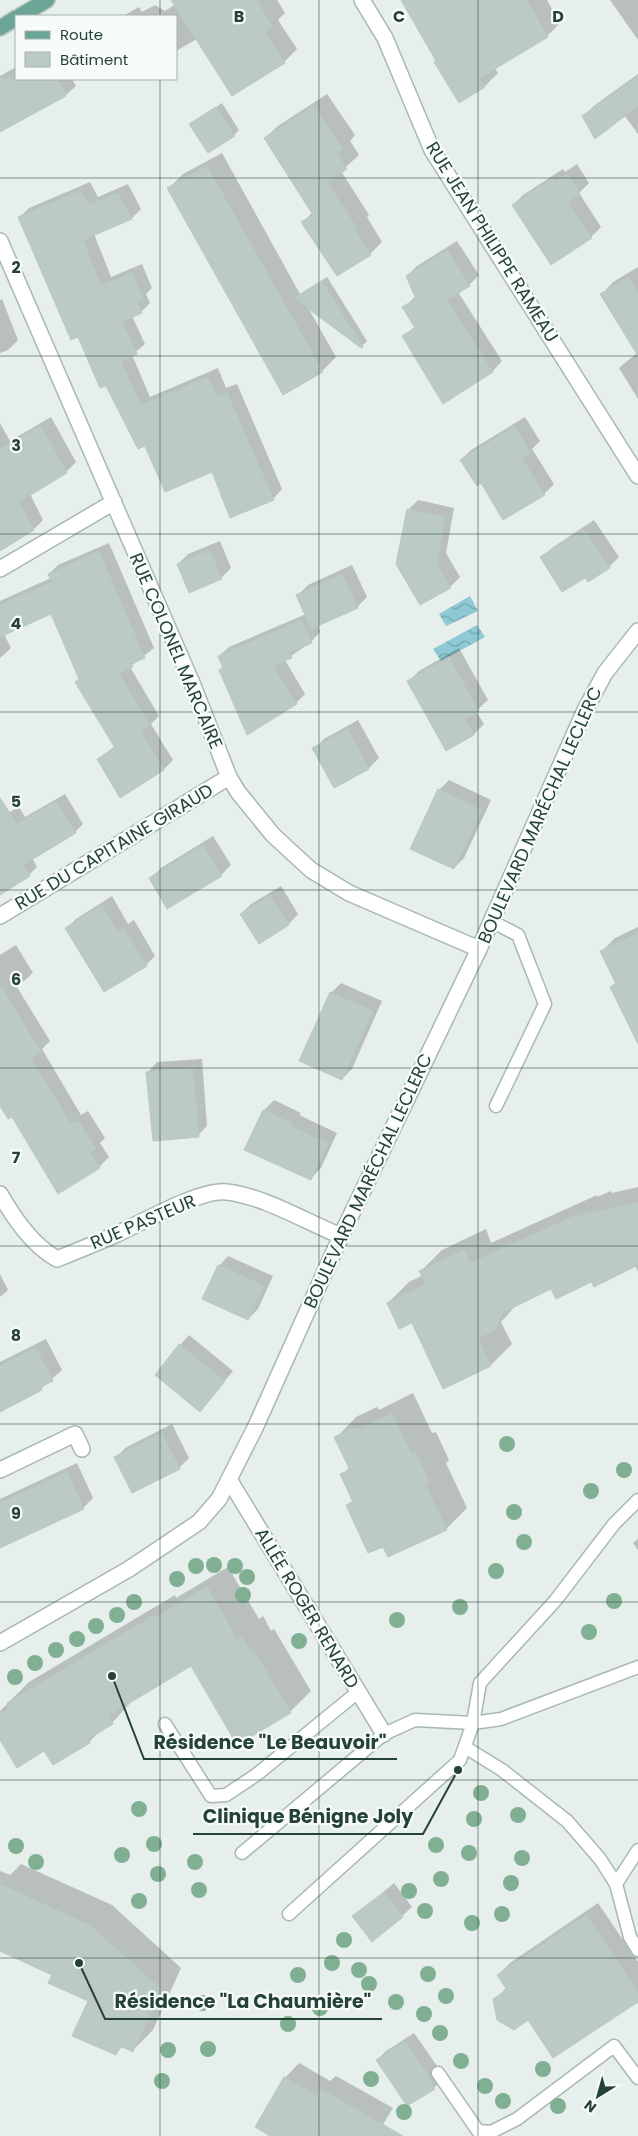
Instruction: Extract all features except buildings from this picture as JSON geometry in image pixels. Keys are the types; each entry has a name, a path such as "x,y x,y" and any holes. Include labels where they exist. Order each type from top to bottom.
{"main road":[{"path":"22,15 48,0"},
{"path":"0,28 15,19"}],"street":[{"name":"RUE JEAN PHILIPPE RAMEAU","path":"362,0 384,38 432,150 638,476"},
{"name":"RUE COLONEL MARCAIRE","path":"0,240 192,683 229,777 238,792 273,836 311,870 349,893 479,949"},
{"path":"0,569 114,502"},
{"name":"BOULEVARD MARÉCHAL LECLERC","path":"0,1643 129,1569 199,1522 220,1500 341,1236 479,949 585,710 605,673 638,631"},
{"name":"RUE DU CAPITAINE GIRAUD","path":"0,916 229,777"},
{"name":"RUE PASTEUR","path":"0,1194 13,1216 46,1252 57,1259 116,1234 168,1208 199,1197 224,1191 251,1197 341,1236"},
{"path":"0,1470 75,1434 82,1449"},
{"name":"ALLÉE ROGER RENARD","path":"230,1481 384,1734"}],"lane":[{"path":"491,921 518,935 545,1004 496,1106"},
{"path":"289,1914 460,1760 473,1723 480,1683 555,1601 614,1524 638,1500"},
{"path":"242,1853 384,1734 415,1720 473,1723 501,1719 638,1667"},
{"path":"165,1724 211,1796 226,1795 256,1775 358,1692"},
{"path":"465,1747 502,1770 567,1821 600,1859 616,1884 630,1937 638,1950"},
{"path":"616,1884 638,1850"},
{"path":"438,2073 478,2131 491,2132 517,2119 614,2046 638,2078"}],"water":[{"path":"470,596 478,611 446,626 439,614"},
{"path":"477,625 485,637 441,661 433,649"}],"place":[{"name":"Résidence \"Le Beauvoir\"","path":"112,1676"},
{"name":"Clinique Bénigne Joly","path":"458,1770"},
{"name":"Résidence \"La Chaumière\"","path":"79,1963"}]}
